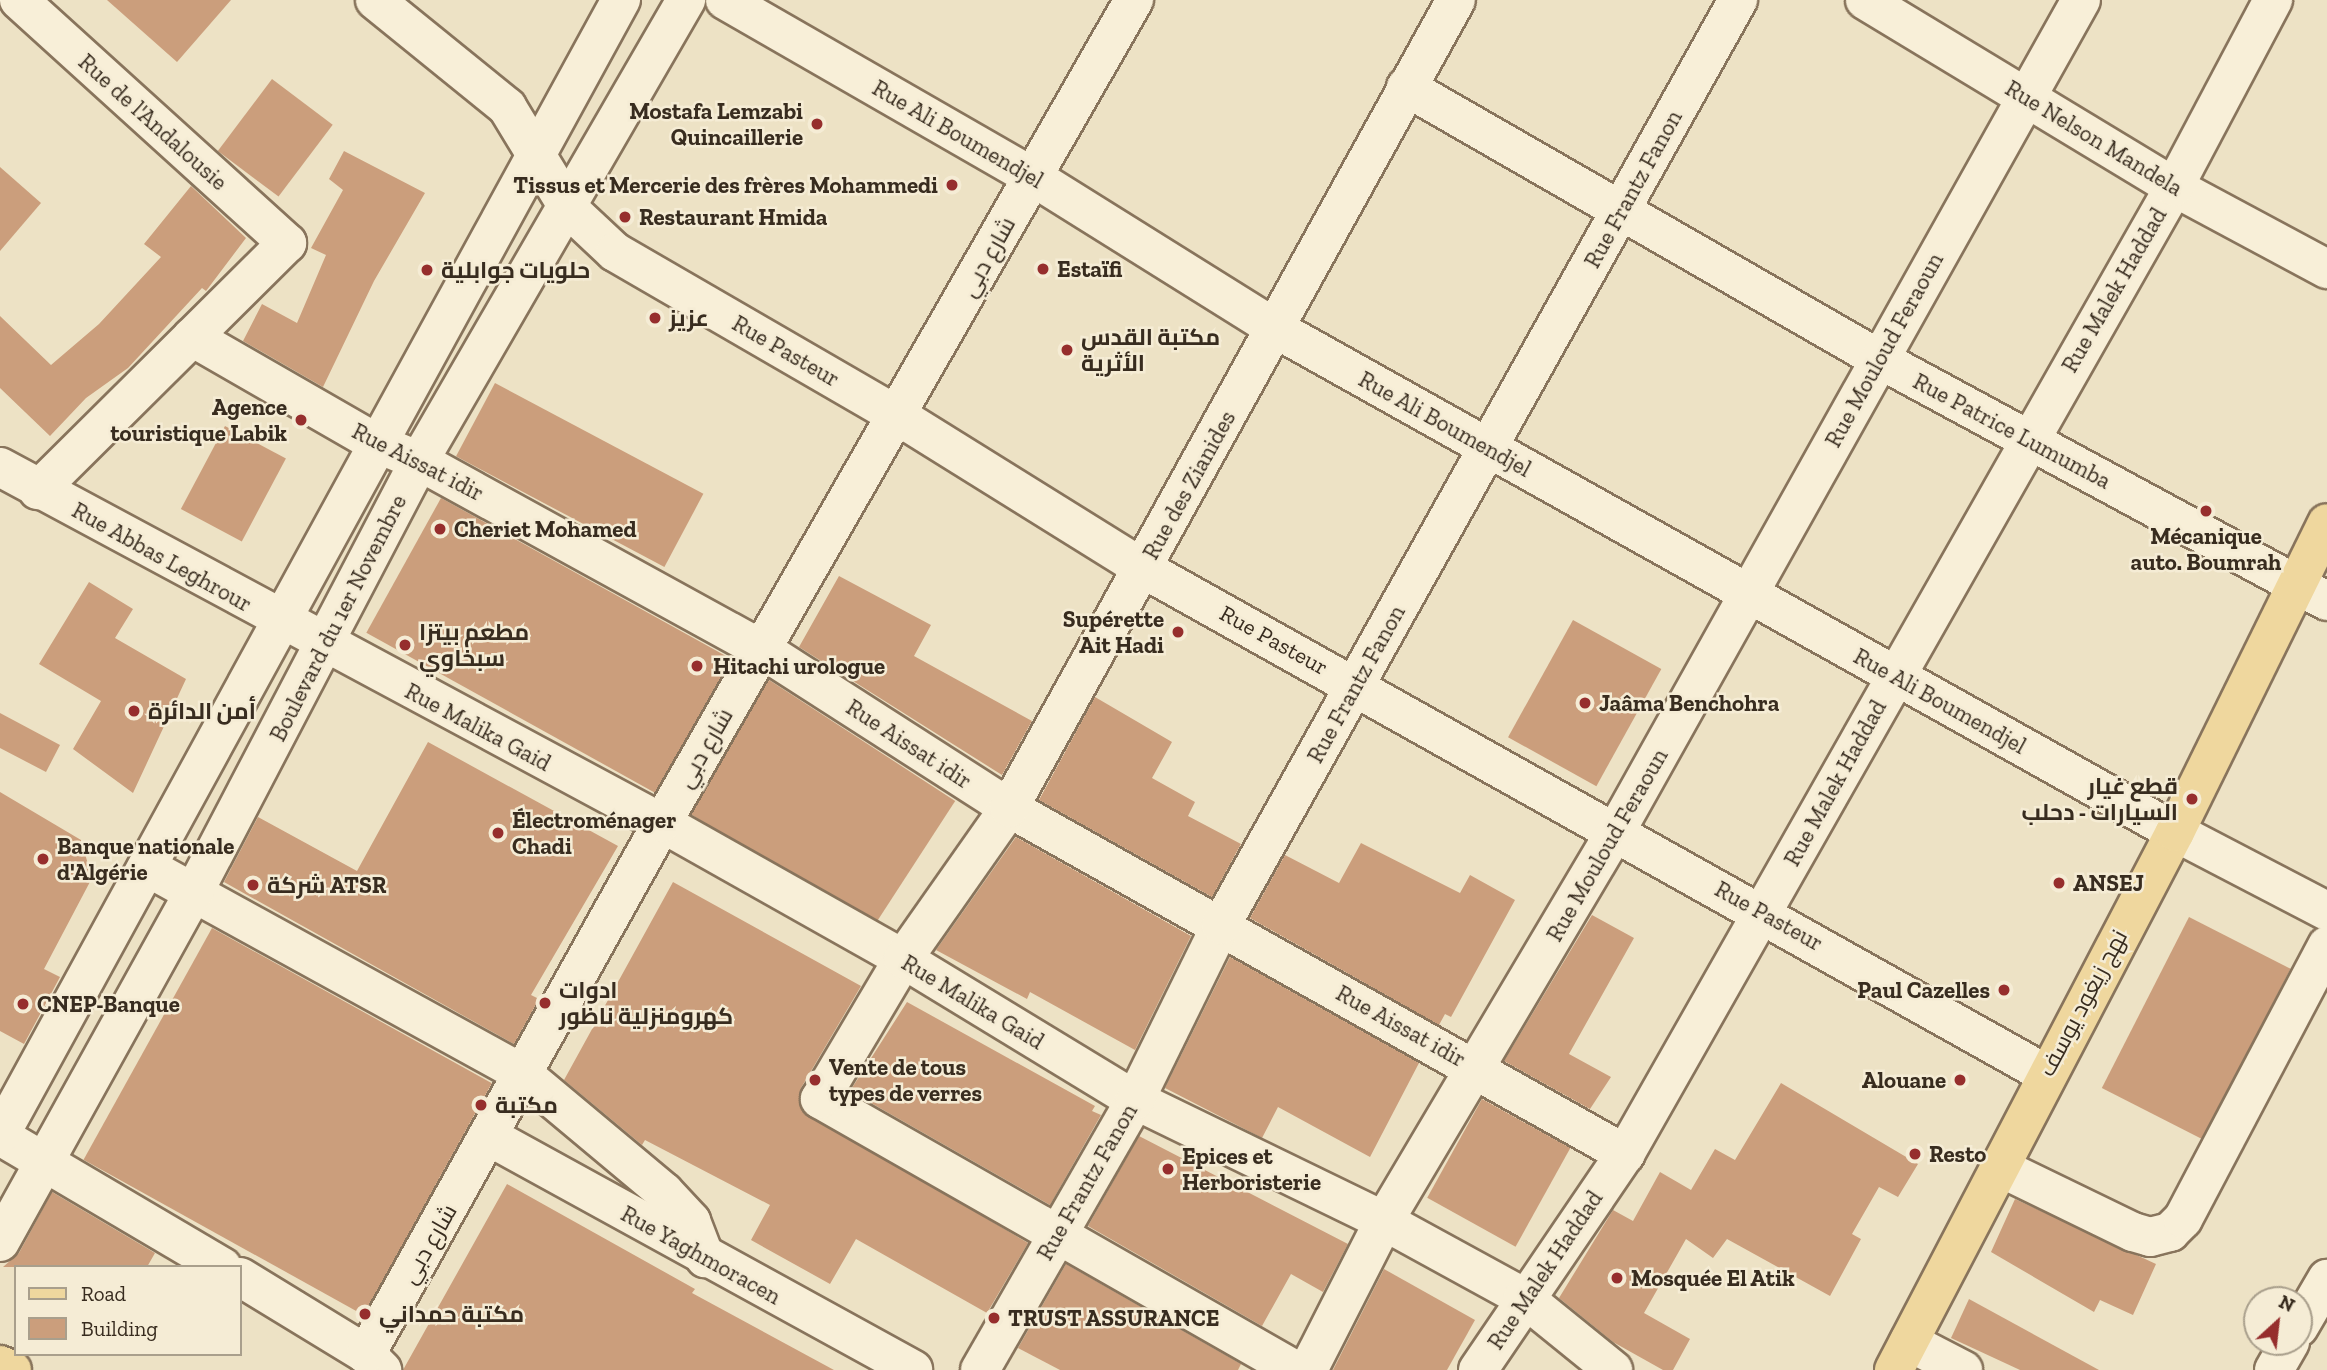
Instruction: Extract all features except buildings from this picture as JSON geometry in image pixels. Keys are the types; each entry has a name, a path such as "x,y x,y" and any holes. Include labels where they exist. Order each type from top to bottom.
{"main road":[{"name":"نهج زيغود يوسف","path":"1901,1356 2046,1074 2175,832 2312,592 2327,523"},
{"path":"0,1365 12,1370"}],"street":[{"name":"Rue de l'Andalousie","path":"19,0 287,243 192,337"},
{"name":"Rue Pasteur","path":"375,0 507,107 537,162 569,209 615,252 898,416 1143,568 1763,913 2046,1074"},
{"name":"Boulevard du 1er Novembre","path":"0,1135 282,623 376,443 537,162 621,0"},
{"name":"Boulevard du 1er Novembre","path":"0,1242 195,890 419,461 569,209 686,0"},
{"name":"Rue Ali Boumendjel","path":"725,0 1034,177 1276,329 2175,832 2327,911"},
{"name":"شارع دبي","path":"374,1362 523,1073 662,823 898,416 1134,0"},
{"name":"Rue des Zianides","path":"1057,1232 820,1099 903,959 1009,808 1276,329 1406,86 1456,0"},
{"name":"Rue Frantz Fanon","path":"980,1370 1135,1100 1221,925 1738,0"},
{"name":"Rue Nelson Mandela","path":"1865,0 2174,187 2327,269"},
{"name":"Rue Mouloud Feraoun","path":"1308,1370 1384,1221 1477,1069 1616,831 2081,0"},
{"name":"Rue Malek Haddad","path":"1478,1370 1523,1297 1625,1154 1763,913 2026,440 2174,187 2273,0"},
{"name":"Rue Patrice Lumumba","path":"1406,86 1620,213 1879,359 2312,592"},
{"name":"Rue Aissat idir","path":"192,337 376,443 419,461 763,650 1009,808 1625,1154"},
{"path":"38,490 192,337"},
{"name":"Rue Abbas Leghrour","path":"0,467 324,646"},
{"name":"Rue Malika Gaid","path":"324,646 662,823 903,959 1135,1100 1384,1221 1523,1297 1613,1370"},
{"path":"147,867 195,890 523,1073 664,1192 691,1221 705,1258"},
{"path":"1999,1167 2133,1232 2151,1237 2170,1232 2183,1219 2327,946"},
{"path":"0,1135 219,1265"},
{"name":"Rue Yaghmoracen","path":"490,1137 705,1258 913,1370"},
{"path":"1057,1232 1295,1370"},
{"path":"242,1278 374,1362"},
{"path":"2313,1303 2327,1279"},
{"path":"1901,1356 1963,1370"}],"place":[{"name":"Mostafa Lemzabi Quincaillerie","path":"817,124"},
{"name":"Tissus et Mercerie des frères Mohammedi","path":"952,185"},
{"name":"Restaurant Hmida","path":"625,217"},
{"name":"Estaïfi","path":"1043,269"},
{"name":"حلويات جوابلية","path":"427,270"},
{"name":"عزيز","path":"655,318"},
{"name":"مكتبة القدس الأثرية","path":"1067,350"},
{"name":"Agence touristique Labik","path":"301,420"},
{"name":"Mécanique auto. Boumrah","path":"2206,511"},
{"name":"Cheriet Mohamed","path":"440,529"},
{"name":"Supérette Ait Hadi","path":"1178,632"},
{"name":"مطعم بيتزا سبخاوي","path":"405,645"},
{"name":"Hitachi urologue","path":"697,666"},
{"name":"Jaâma Benchohra","path":"1585,703"},
{"name":"أمن الدائرة","path":"134,711"},
{"name":"قطع غيار السيارات - دحلب","path":"2192,799"},
{"name":"Électroménager Chadi","path":"498,833"},
{"name":"Banque nationale d'Algérie","path":"43,859"},
{"name":"ANSEJ","path":"2059,883"},
{"name":"شركة ATSR","path":"253,885"},
{"name":"Paul Cazelles","path":"2004,990"},
{"name":"ادوات كهرومنزلية ناظور","path":"545,1003"},
{"name":"CNEP-Banque","path":"23,1004"},
{"name":"Vente de tous types de verres","path":"815,1080"},
{"name":"Alouane","path":"1960,1080"},
{"name":"مكتبة","path":"481,1105"},
{"name":"Resto","path":"1915,1154"},
{"name":"Epices et Herboristerie","path":"1168,1169"},
{"name":"Mosquée El Atik","path":"1617,1278"},
{"name":"مكتبة حمداني","path":"365,1314"},
{"name":"TRUST ASSURANCE","path":"994,1318"}]}
